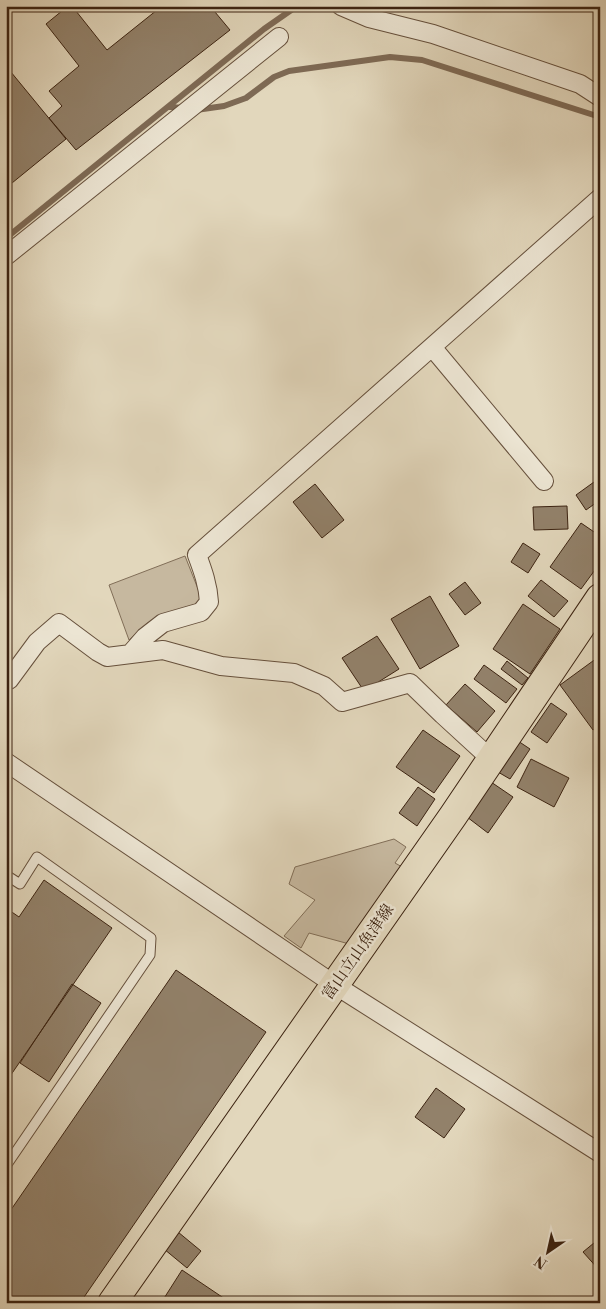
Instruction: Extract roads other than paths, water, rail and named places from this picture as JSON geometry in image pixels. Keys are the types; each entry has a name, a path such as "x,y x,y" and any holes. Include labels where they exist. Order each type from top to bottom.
{"main road":[{"name":"富山立山魚津線","path":"112,1303 335,985 600,598"}],"street":[{"path":"341,6 369,18 442,37 580,84 600,98"},
{"path":"6,256 279,37"},
{"path":"131,653 145,637 163,623 201,612 209,602 203,569 196,555 600,198"},
{"path":"432,347 544,481"},
{"path":"6,677 9,680 37,642 59,623 107,657 163,650 221,666 294,673 324,686 342,702 410,683 491,759"},
{"path":"6,762 335,985 597,1145"}],"lane":[{"path":"6,874 20,884 37,857 151,938 150,955 6,1166"}],"waterway":[{"path":"6,238 264,29 297,6"},
{"path":"196,110 224,106 246,98 274,77 289,71 390,57 422,60 600,117"},
{"path":"170,107 184,108"}]}
